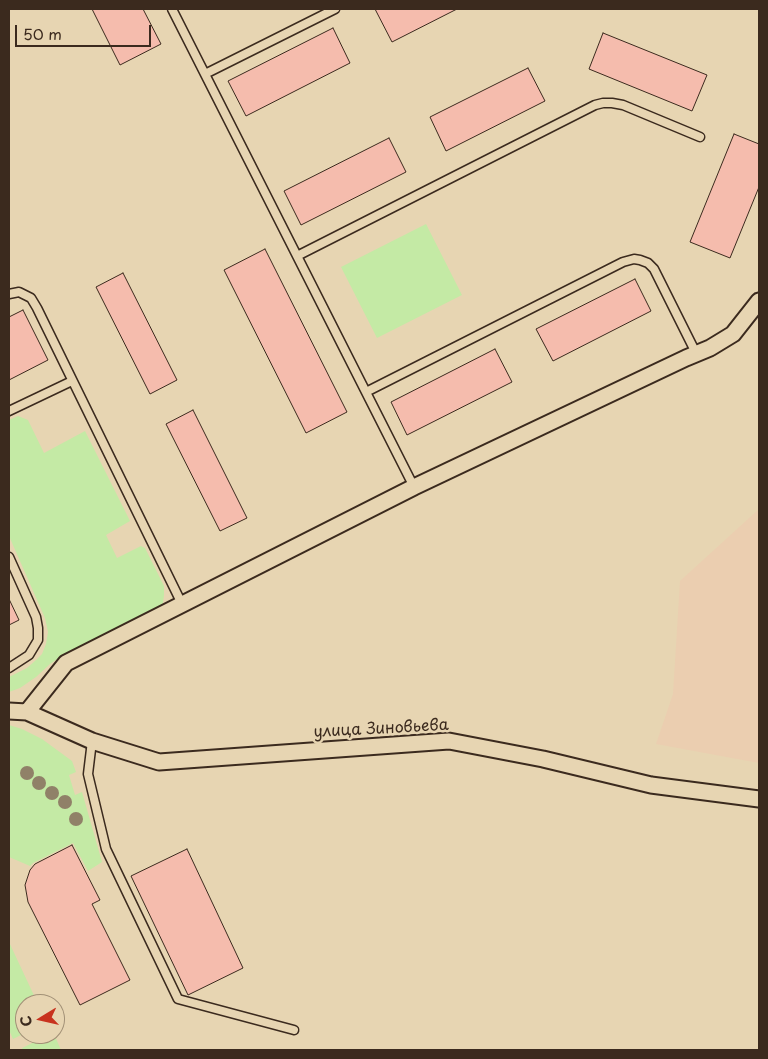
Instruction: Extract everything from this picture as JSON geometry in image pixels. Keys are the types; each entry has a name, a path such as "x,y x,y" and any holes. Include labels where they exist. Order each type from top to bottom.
{"street":[{"path":"27,712 66,664 414,487 710,348 733,334 759,301"},
{"name":"улица Зиновьева","path":"9,711 27,712 92,742 159,762 449,741 543,759 651,785 759,799"}],"lane":[{"path":"172,9 414,487"},
{"path":"205,74 335,9"},
{"path":"297,256 595,105 603,103 623,105 700,137"},
{"path":"366,392 624,262 634,259 648,263 654,269 696,354"},
{"path":"9,294 19,292 31,298 182,604"},
{"path":"9,411 72,381"},
{"path":"9,557 36,616 38,640 29,655 9,668"},
{"path":"92,742 88,774 106,849 178,999 294,1030"}],"shaded area":[{"path":"759,509 759,763 656,744 673,694 680,581"}],"green space":[{"path":"426,224 462,295 377,338 341,267"},
{"path":"18,416 28,420 44,453 85,431 130,521 106,535 117,558 141,546 145,548 164,586 164,595 163,603 157,608 65,654 20,688 9,692 9,677 27,668 42,654 48,632 45,618 9,536 9,420"},
{"path":"9,725 42,739 72,761 76,772 69,775 75,795 82,792 102,862 88,871 73,843 30,866 9,857"},
{"path":"9,942 33,994 15,994 15,1038 13,1039 9,1030"},
{"path":"30,1044 58,1044 61,1050 23,1050 22,1048"}],"building":[{"path":"92,9 143,9 161,44 120,65"},
{"path":"375,9 457,9 392,42"},
{"path":"333,28 350,63 246,116 228,81"},
{"path":"603,33 707,75 692,111 589,69"},
{"path":"528,68 545,101 446,151 430,117"},
{"path":"734,134 759,144 759,187 730,258 690,242"},
{"path":"389,138 406,172 301,225 284,191"},
{"path":"265,249 347,412 306,433 224,270"},
{"path":"123,273 177,380 150,394 96,287"},
{"path":"635,279 651,311 553,361 536,329"},
{"path":"23,310 48,360 9,380 9,317"},
{"path":"495,349 512,382 407,435 391,402"},
{"path":"193,410 247,518 220,531 166,424"},
{"path":"9,599 19,620 9,625"},
{"path":"72,845 100,900 92,904 130,980 80,1005 28,902 25,885 30,870 35,864"},
{"path":"187,849 243,968 188,995 131,876"}]}
